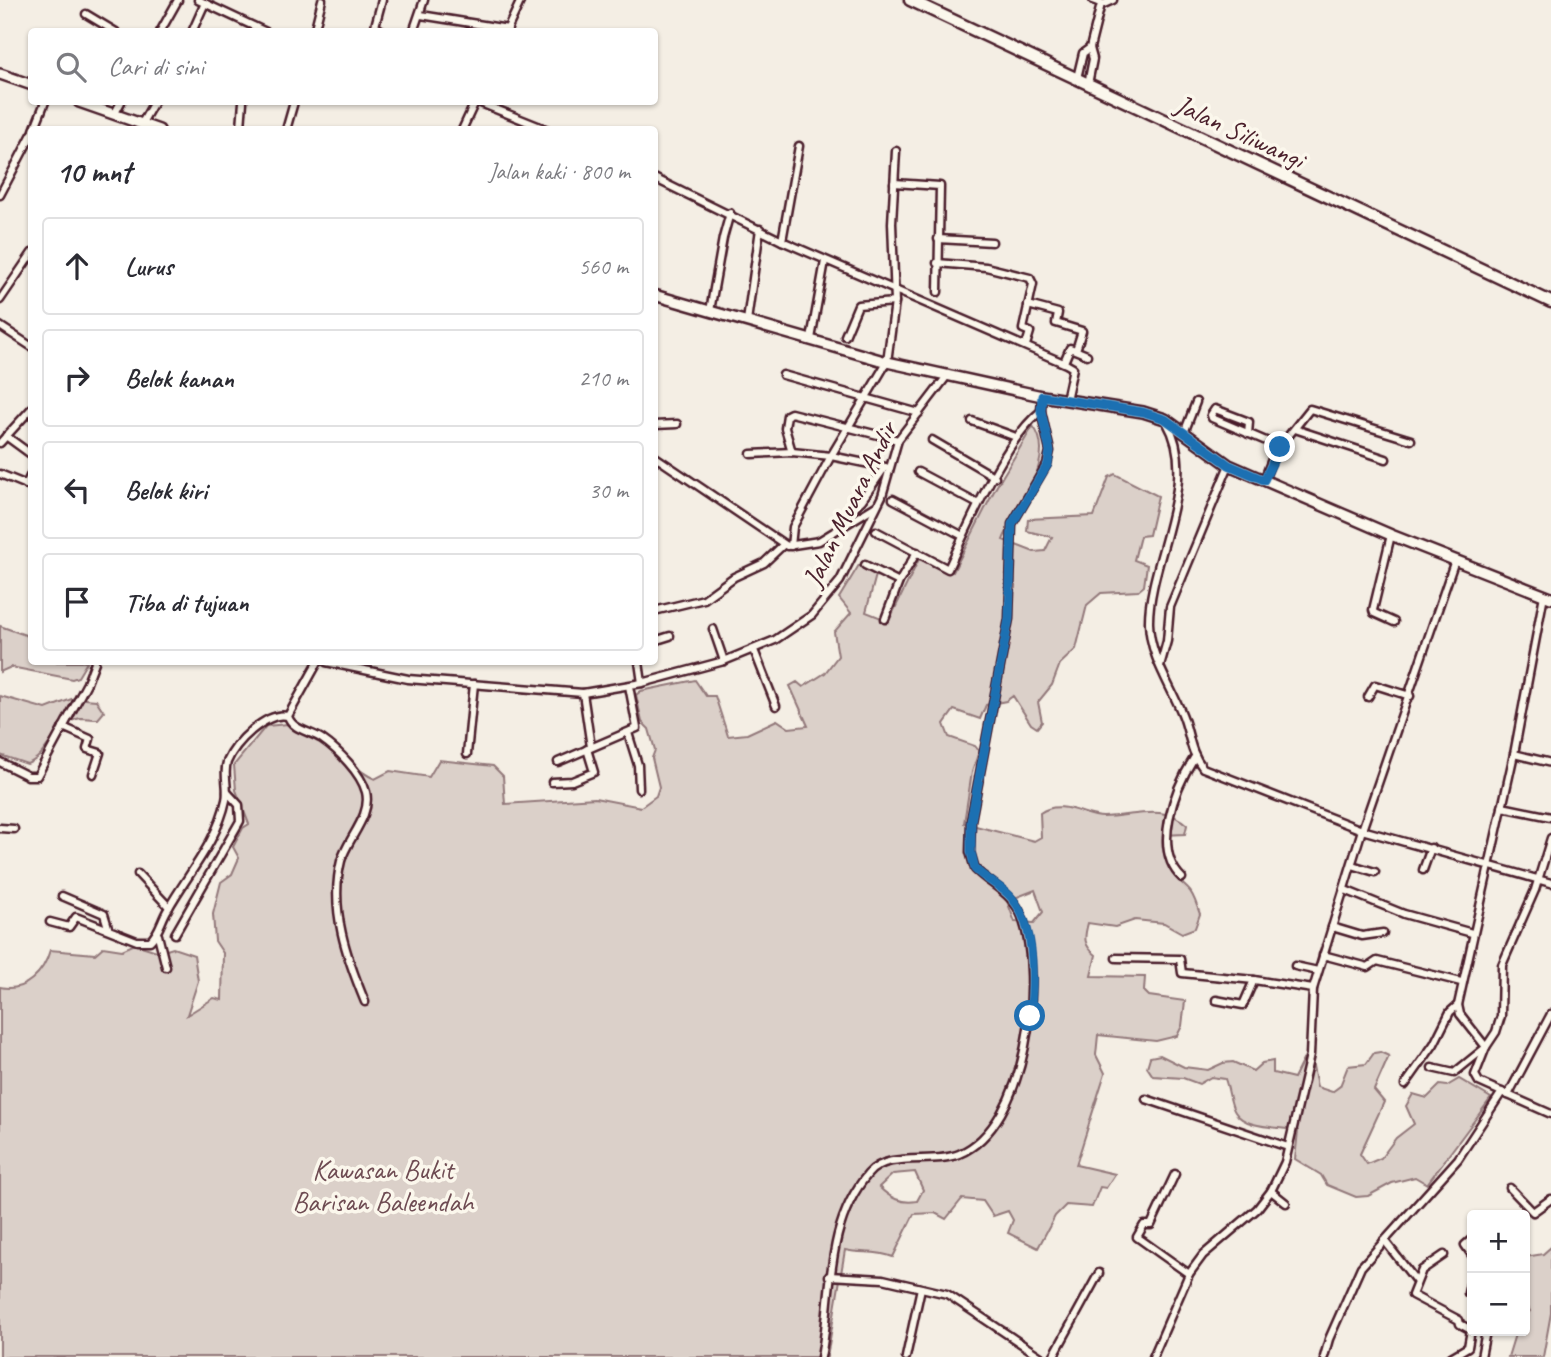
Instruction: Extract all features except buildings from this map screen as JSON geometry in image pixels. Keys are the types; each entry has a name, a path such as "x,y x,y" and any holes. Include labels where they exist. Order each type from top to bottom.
{"main road":[{"name":"Jalan Siliwangi","path":"910,0 1551,302"},
{"path":"0,74 28,84"},
{"path":"89,105 149,126"},
{"path":"658,296 887,362 1042,396 1143,412 1165,419 1229,465 1391,535 1547,597"}],"street":[{"path":"162,28 178,0"},
{"path":"315,28 321,0"},
{"path":"378,28 375,26 382,0"},
{"path":"415,28 424,0"},
{"path":"508,28 521,0"},
{"path":"1093,0 1101,4 1113,0"},
{"path":"193,28 202,1 259,28"},
{"path":"1088,84 1093,59 1090,48 1101,4"},
{"path":"86,14 109,28"},
{"path":"421,15 496,28"},
{"path":"1077,78 1083,52 1090,48"},
{"path":"36,126 45,105"},
{"path":"115,113 119,105"},
{"path":"142,123 152,105"},
{"path":"240,126 243,105"},
{"path":"287,126 293,105"},
{"path":"464,126 475,105"},
{"path":"485,105 538,126"},
{"path":"0,195 28,142"},
{"path":"782,241 799,146"},
{"path":"791,546 793,527 847,426 887,362 895,302 896,150"},
{"path":"658,180 825,261 1063,362 1073,368 1066,400"},
{"path":"894,183 940,186 938,292"},
{"path":"710,311 730,213"},
{"path":"747,321 760,229"},
{"path":"938,239 992,242"},
{"path":"0,300 28,259"},
{"path":"811,339 825,261"},
{"path":"937,263 986,267 1030,278 1033,284 1023,329 1030,332 1026,345"},
{"path":"845,336 858,305 895,302"},
{"path":"1028,305 1058,313 1056,323 1082,331 1076,350"},
{"path":"0,326 28,344"},
{"path":"1063,362 1070,348 1087,355"},
{"path":"783,375 866,396 919,413"},
{"name":"Jalan Muara Andir","path":"340,665 408,679 583,692 642,683 754,650 812,615 828,599 886,488 887,468 898,440 947,376"},
{"path":"821,1357 834,1246 849,1203 869,1173 885,1162 932,1160 960,1154 988,1134 1003,1112 1015,1081 1031,1006 1030,955 1021,915 1011,897 975,869 970,840 994,686 1009,619 1012,524 1048,464 1050,451 1041,411 1042,396"},
{"path":"1184,433 1196,402"},
{"path":"1248,434 1249,422 1215,409 1211,415 1212,418 1248,434 1280,447"},
{"path":"1264,480 1280,447 1310,409 1410,440"},
{"path":"876,531 948,569 978,504 1016,437 1041,411"},
{"path":"0,443 28,412"},
{"path":"792,452 785,428 789,414 898,440"},
{"path":"1165,419 1175,439 1178,465 1169,530 1150,599 1150,637 1159,667 1182,713 1194,758 1208,773 1363,828 1551,883"},
{"path":"972,421 1016,437"},
{"path":"658,425 677,424"},
{"path":"1295,429 1386,459"},
{"path":"6,436 28,452"},
{"path":"932,440 995,477"},
{"path":"751,454 792,452 831,456 887,468 862,500 842,519"},
{"path":"658,459 782,545 819,541 876,506"},
{"path":"1159,667 1167,641 1170,607 1229,465"},
{"path":"918,472 978,504"},
{"path":"0,474 28,486"},
{"path":"893,499 963,536"},
{"path":"1391,535 1373,610 1374,613 1394,622"},
{"path":"658,610 704,598 734,577 764,564 782,545"},
{"path":"885,619 899,582 917,552"},
{"path":"1153,1357 1189,1274 1203,1255 1248,1217 1271,1191 1288,1147 1310,1055 1312,989 1363,828 1455,561"},
{"path":"865,565 899,582"},
{"path":"1485,1046 1460,1014 1458,1005 1461,982 1547,597"},
{"path":"713,629 724,661"},
{"path":"658,639 670,636"},
{"path":"754,650 776,706"},
{"path":"0,762 28,776 37,776 88,683 93,665"},
{"path":"288,716 316,665"},
{"path":"639,665 642,683"},
{"path":"467,754 474,684"},
{"path":"1368,697 1375,685 1410,696"},
{"path":"558,762 638,727 629,686"},
{"path":"552,782 572,781 594,772 583,692"},
{"path":"50,922 69,927 76,917 137,941 150,941 158,935 169,907 209,847 227,792 226,768 231,756 261,723 279,714 288,716 293,725 327,743 355,772 365,789 366,808 344,852 338,881 343,940 365,1002"},
{"path":"63,727 90,739 88,748 100,753 93,774"},
{"path":"628,733 638,765 639,789"},
{"path":"1514,754 1551,763"},
{"path":"1182,878 1168,858 1168,831 1179,788 1194,758"},
{"path":"175,934 240,821 239,805 227,792"},
{"path":"1502,807 1551,817"},
{"path":"0,828 14,829"},
{"path":"1432,1068 1454,1073 1485,1046 1496,1032 1502,1016 1503,965 1539,878 1551,838"},
{"path":"1423,870 1431,848"},
{"path":"1352,865 1375,872"},
{"path":"138,874 169,907"},
{"path":"1345,890 1404,914 1472,933"},
{"path":"62,896 104,914 109,928"},
{"path":"1332,927 1362,936 1383,933"},
{"path":"158,935 166,967"},
{"path":"1323,955 1366,967 1378,961 1461,982"},
{"path":"1116,958 1180,959 1182,973 1312,989"},
{"path":"1295,966 1318,971"},
{"path":"1216,1000 1243,1005 1254,980"},
{"path":"1405,1085 1434,1044 1450,1012 1458,1005"},
{"path":"1327,1356 1350,1288 1367,1259 1458,1159 1505,1093 1551,1014"},
{"path":"1485,1046 1476,1079 1551,1114"},
{"path":"1146,1099 1288,1147"},
{"path":"1175,1174 1152,1225 1143,1225 1137,1237 1189,1274"},
{"path":"1510,1188 1533,1212"},
{"path":"1271,1191 1286,1203"},
{"path":"1530,1214 1551,1199"},
{"path":"1384,1240 1416,1281"},
{"path":"1444,1255 1432,1262 1416,1281 1412,1293 1413,1298 1459,1320 1460,1324 1471,1330 1468,1347 1451,1357"},
{"path":"1053,1357 1099,1273"},
{"path":"829,1276 883,1279 947,1294 1041,1357"},
{"path":"906,1357 921,1288"},
{"path":"1481,1357 1485,1336"}],"green space":[{"name":"Kawasan Bukit Barisan Baleendah","path":"1033,426 1040,439 1038,468 1003,540 1034,552 1045,551 1052,537 1027,531 1028,519 1094,516 1109,477 1115,474 1158,496 1149,535 1140,536 1134,560 1147,565 1144,586 1138,591 1101,593 1087,605 1076,649 1060,664 1052,685 1038,702 1042,722 1037,728 1031,724 1013,696 1006,701 986,705 980,719 954,710 944,724 949,737 975,746 979,751 972,772 964,823 1034,841 1041,837 1040,813 1056,807 1103,817 1169,814 1187,825 1185,834 1163,835 1163,851 1168,865 1195,901 1200,914 1195,928 1182,933 1164,923 1135,920 1115,927 1088,923 1085,937 1096,955 1091,976 1145,977 1144,991 1149,996 1185,1001 1182,1026 1177,1036 1156,1041 1098,1035 1096,1055 1105,1073 1076,1165 1115,1174 1106,1188 1100,1187 1092,1207 1066,1205 1055,1216 1038,1248 1008,1233 1013,1220 1008,1211 993,1216 983,1201 962,1199 946,1219 935,1213 914,1214 893,1257 845,1250 827,1357 0,1357 0,987 18,987 32,979 43,966 50,950 95,954 103,947 122,950 135,944 160,952 173,948 194,955 198,981 187,1015 214,998 222,1000 223,953 215,941 213,914 221,882 232,874 239,858 233,847 243,828 249,824 236,790 234,765 266,726 288,724 333,749 375,779 390,771 429,777 439,760 493,766 503,776 505,804 595,798 641,807 656,796 659,787 652,758 655,750 649,729 642,722 636,695 641,691 695,680 706,696 715,696 728,736 747,734 777,720 789,728 808,726 790,686 797,682 803,687 825,673 838,656 834,632 851,613 839,598 859,565 876,575 866,612 889,621 919,559 953,572 995,489","holes":["1035,890 1043,912 1034,923 1015,922 1007,901","915,1172 923,1190 917,1201 896,1199 879,1187 893,1174"]},
{"path":"0,626 28,636 28,665 85,665 78,677 72,679 11,667 0,672"},
{"path":"0,696 46,709 74,698 96,700 104,712 98,719 81,718 63,726 41,754 27,764 0,755"},
{"path":"1380,1052 1389,1056 1374,1090 1384,1102 1360,1154 1367,1164 1381,1158 1396,1138 1414,1124 1406,1106 1413,1094 1427,1098 1440,1085 1447,1086 1459,1079 1491,1098 1427,1184 1415,1177 1392,1183 1368,1196 1356,1197 1327,1185 1321,1175 1295,1159 1298,1131 1255,1125 1240,1118 1233,1109 1225,1079 1211,1077 1199,1084 1183,1078 1153,1076 1147,1067 1150,1057 1160,1055 1184,1067 1208,1070 1233,1062 1253,1071 1262,1063 1273,1061 1273,1073 1294,1078 1303,1060 1313,1066 1317,1087 1332,1092 1340,1086 1348,1066 1366,1064 1374,1053"},
{"path":"1551,1247 1551,1313 1543,1357 1508,1357 1514,1336 1530,1336 1530,1256 1543,1254"}],"route":[{"path":"1030,1016 1033,988 1030,955 1021,915 1011,897 988,882 975,869 970,840 973,803 1001,648 1009,619 1012,524 1048,464 1050,451 1048,432 1041,411 1042,396 1143,412 1165,419 1229,465 1264,480 1274,454 1280,447"}]}
